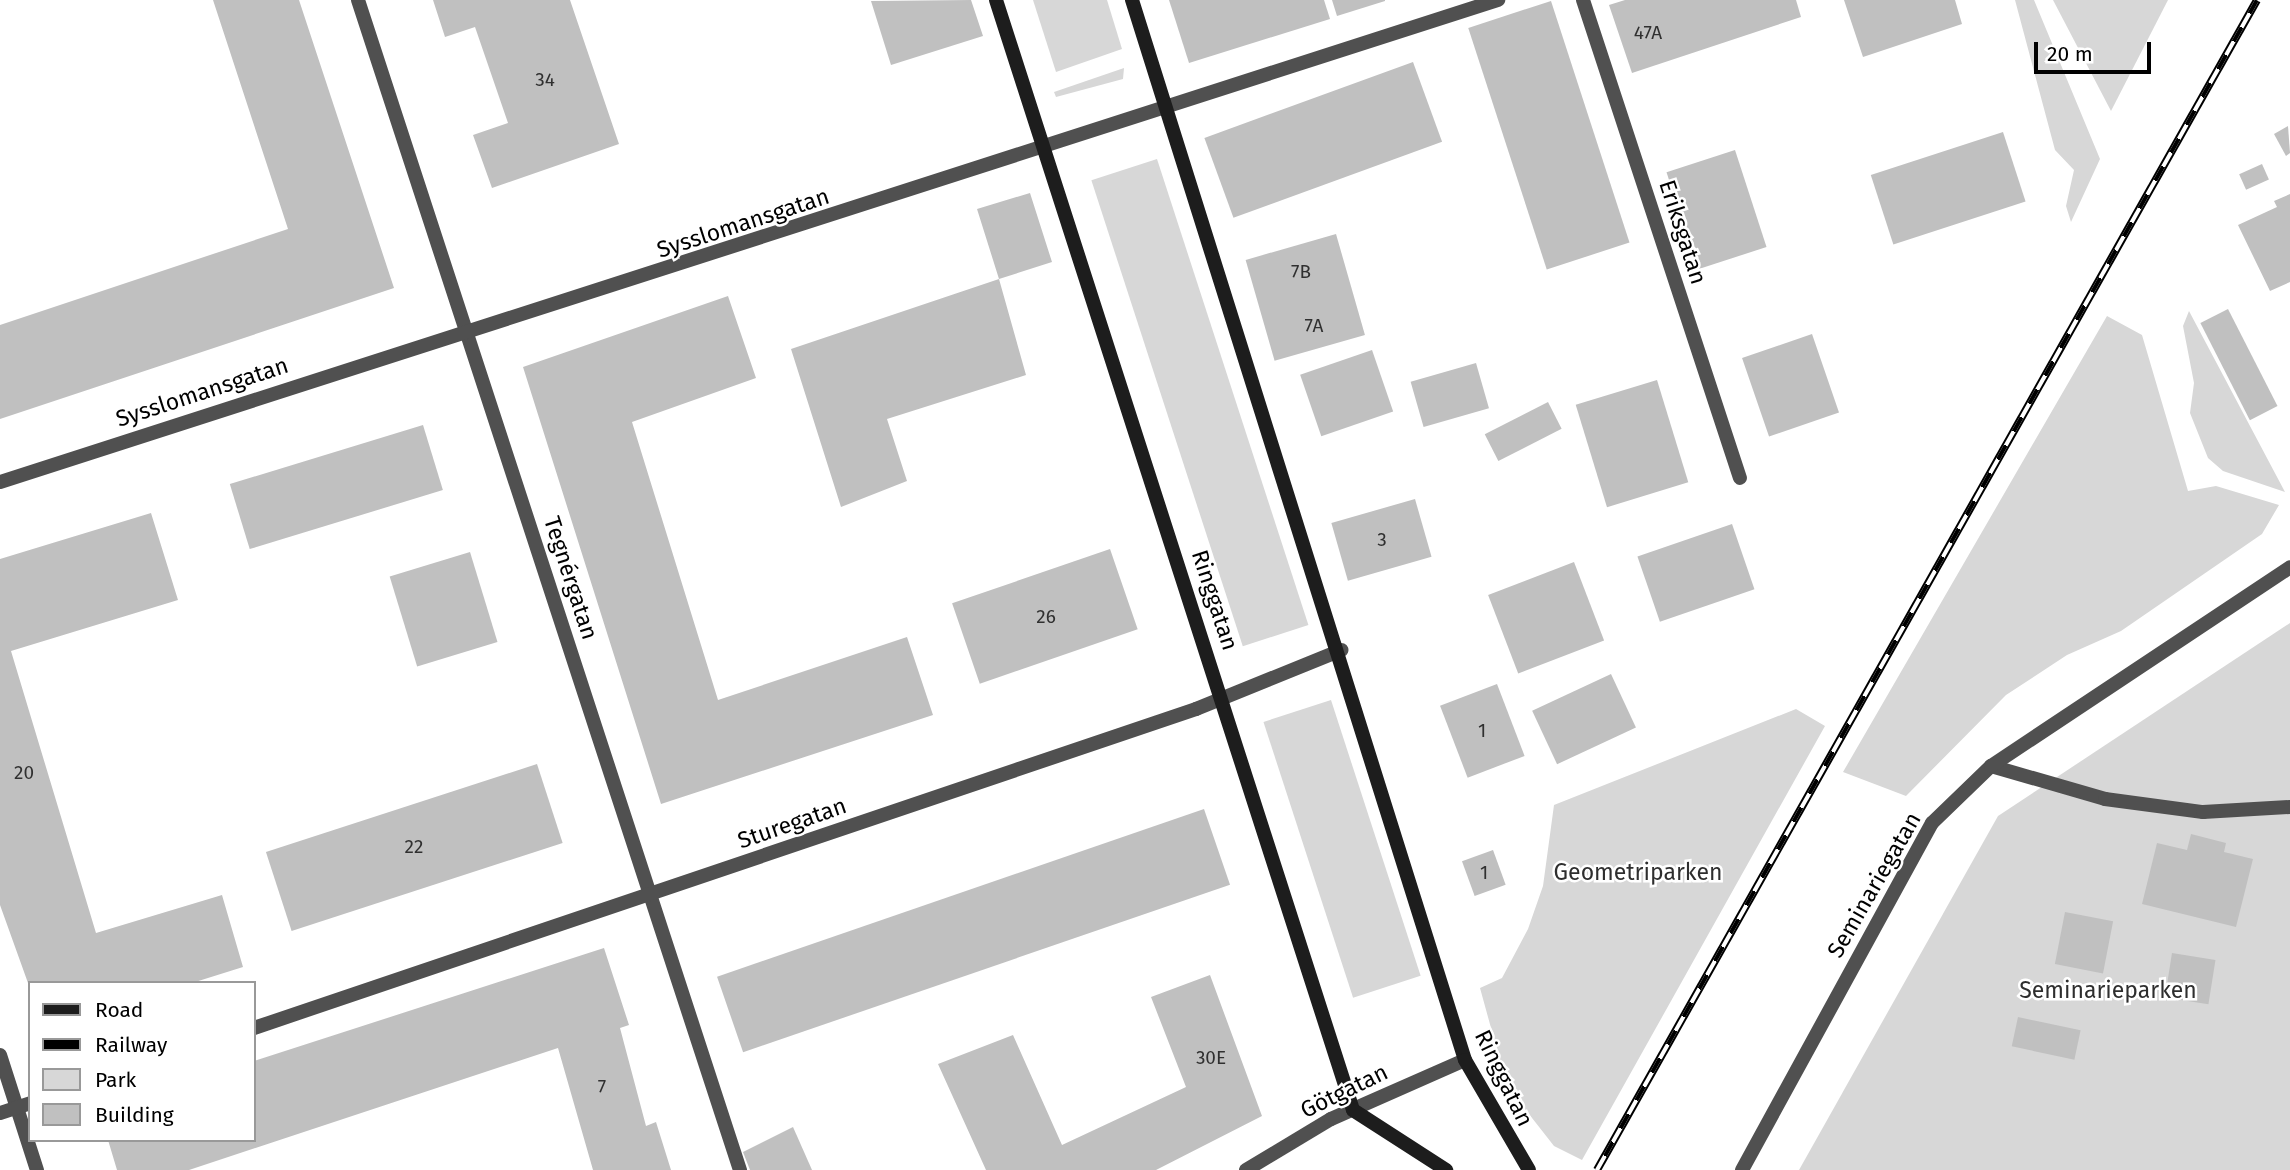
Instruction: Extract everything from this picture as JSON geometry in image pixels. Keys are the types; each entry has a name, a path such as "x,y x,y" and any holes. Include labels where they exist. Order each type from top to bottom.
{"street":[{"name":"Tegnérgatan","path":"358,0 740,1170"},
{"name":"Ringgatan","path":"996,0 1353,1110"},
{"name":"Ringgatan","path":"1132,0 1341,650 1465,1060 1529,1170"},
{"name":"Sysslomansgatan","path":"0,482 465,330 512,321 1043,151 1498,0"},
{"name":"Eriksgatan","path":"1583,0 1740,478"},
{"name":"Seminariegatan","path":"1742,1170 1932,823 1991,765 2290,567"},
{"name":"Sturegatan","path":"256,1027 650,895 1222,696 1341,650"},
{"path":"1991,765 2105,799 2203,812 2290,807"},
{"path":"0,1055 23,1105 28,1128"},
{"name":"Götgatan","path":"1246,1170 1353,1110 1465,1060"},
{"path":"0,1113 23,1105"},
{"path":"1353,1110 1446,1170"},
{"path":"31,1142 37,1170"}],"green space":[{"path":"1033,0 1107,0 1122,49 1056,72"},
{"path":"2015,0 2034,0 2100,159 2071,222 2066,206 2074,170 2055,150"},
{"path":"2053,0 2168,0 2111,111"},
{"path":"1124,68 1123,79 1056,97 1054,92"},
{"path":"1157,159 1308,625 1243,646 1091,180"},
{"path":"2189,311 2285,492 2223,471 2208,458 2190,413 2194,383 2183,326"},
{"path":"2107,316 2142,335 2188,491 2216,486 2279,505 2262,534 2121,631 2067,655 2006,695 1906,796 1843,772"},
{"name":"Seminarieparken","path":"2290,623 2290,1170 1799,1170 1998,816"},
{"path":"1331,700 1421,976 1353,998 1263,722"},
{"name":"Geometriparken","path":"1796,709 1825,726 1582,1160 1554,1146 1507,1086 1480,988 1502,978 1528,929 1543,886 1554,805"}],"building":[{"path":"213,0 299,0 394,288 0,419 0,325 288,229"},
{"path":"433,0 570,0 619,144 492,188 473,135 508,123 475,27 445,37"},
{"path":"971,0 983,36 891,65 871,1"},
{"path":"1169,0 1324,0 1330,19 1189,63"},
{"path":"1332,0 1385,0 1385,1 1337,16"},
{"path":"1625,0 1796,0 1801,17 1632,73 1609,5"},
{"path":"1844,0 1955,0 1962,24 1863,57"},
{"path":"1551,1 1629,243 1547,269 1468,28"},
{"path":"1413,62 1442,142 1233,218 1204,138"},
{"path":"2288,126 2290,153 2286,156 2274,134"},
{"path":"2003,132 2026,201 1893,244 1871,175"},
{"path":"1735,150 1767,247 1698,269 1667,172"},
{"path":"2262,164 2269,180 2246,190 2239,174"},
{"path":"1030,193 1052,262 999,279 977,209"},
{"path":"2290,194 2290,282 2270,291 2238,225 2277,207 2274,201"},
{"path":"1336,234 1365,335 1275,361 1246,260"},
{"path":"999,279 1026,375 887,419 907,481 841,507 791,349"},
{"path":"728,296 756,378 632,422 718,700 907,637 933,715 661,804 523,367"},
{"path":"2228,309 2277,406 2250,420 2200,323"},
{"path":"1812,334 1839,412 1769,437 1742,358"},
{"path":"1372,350 1393,411 1321,436 1300,375"},
{"path":"1476,363 1489,408 1424,427 1411,382"},
{"path":"1657,380 1688,482 1607,507 1576,405"},
{"path":"1548,402 1562,429 1498,461 1485,434"},
{"path":"423,425 443,490 250,549 230,484"},
{"path":"1415,499 1432,557 1348,581 1331,523"},
{"path":"151,513 178,600 11,651 96,933 222,895 243,967 198,981 28,983 0,905 0,559"},
{"path":"1732,524 1754,589 1660,622 1637,557"},
{"path":"1110,549 1138,629 980,684 952,603"},
{"path":"470,552 497,642 417,666 390,577"},
{"path":"1574,562 1604,640 1518,673 1488,595"},
{"path":"1611,674 1636,727 1557,764 1532,711"},
{"path":"1497,684 1525,756 1468,778 1440,706"},
{"path":"537,764 563,843 292,931 266,852"},
{"path":"1204,809 1230,885 743,1052 717,977"},
{"path":"2191,834 2226,843 2224,852 2253,859 2236,927 2142,904 2157,843 2187,850"},
{"path":"1493,850 1506,885 1475,896 1462,861"},
{"path":"2065,912 2113,921 2103,973 2055,964"},
{"path":"604,948 629,1025 620,1028 646,1126 656,1122 671,1170 593,1170 558,1048 189,1170 117,1170 109,1142 256,1142 256,1060"},
{"path":"2172,953 2215,960 2208,1004 2165,997"},
{"path":"1210,975 1262,1116 1156,1170 986,1170 938,1064 1013,1035 1062,1145 1186,1087 1151,997"},
{"path":"2018,1017 2081,1030 2074,1060 2012,1046"},
{"path":"793,1127 812,1170 750,1170 743,1152"}],"railway":[{"path":"1597,1170 2257,0"}]}
